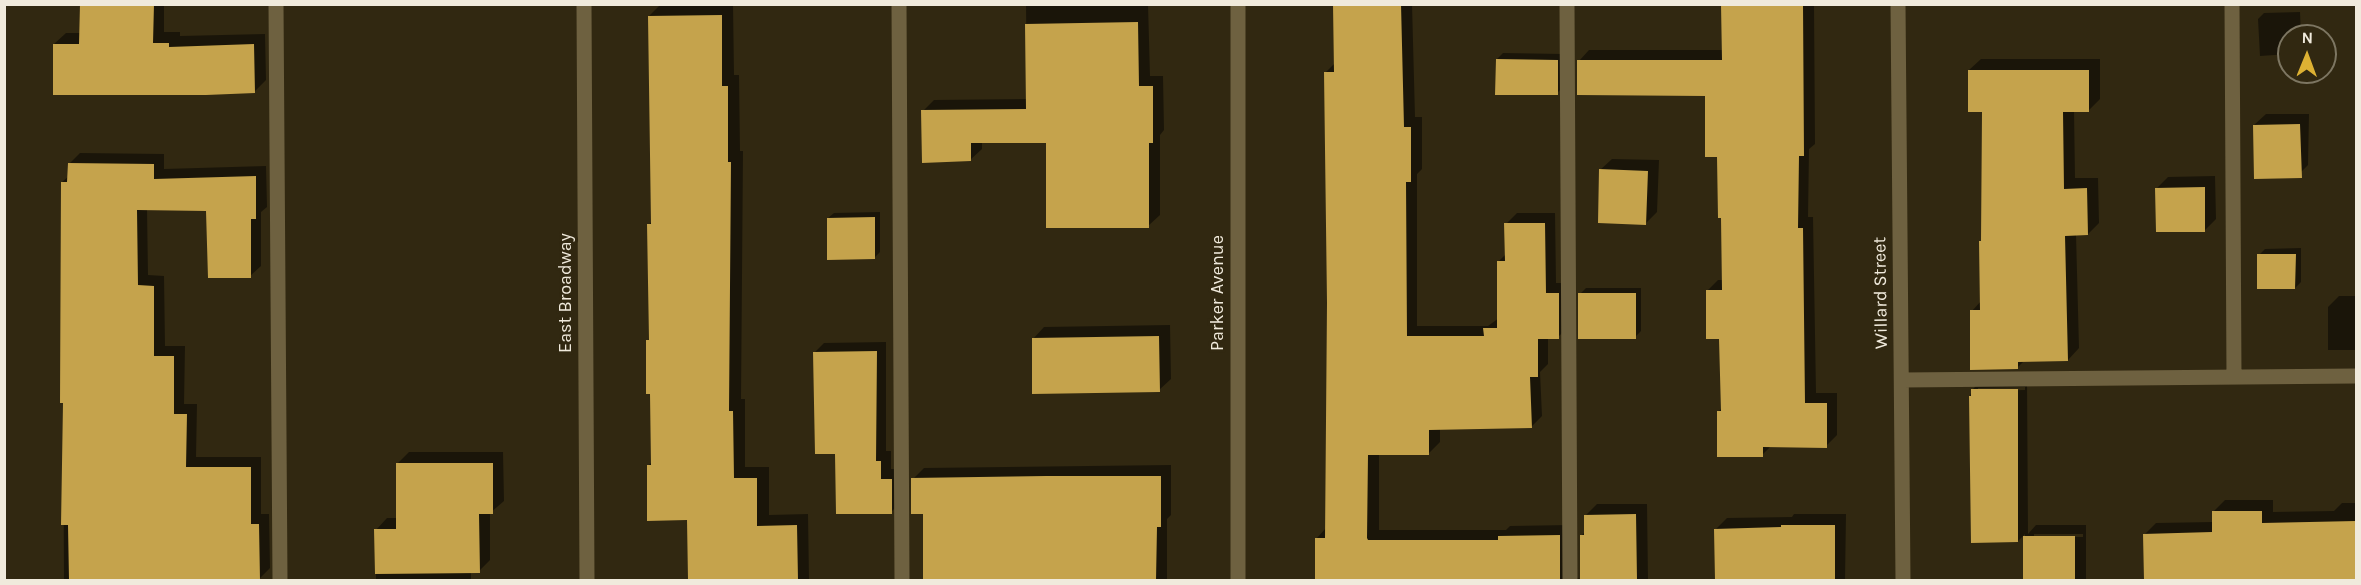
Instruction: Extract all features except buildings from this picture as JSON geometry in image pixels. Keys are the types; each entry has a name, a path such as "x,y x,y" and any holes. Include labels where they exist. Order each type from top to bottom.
{"street":[{"path":"276,4 280,580"},
{"name":"East Broadway","path":"584,4 587,580"},
{"path":"899,4 902,580"},
{"name":"Parker Avenue","path":"1238,4 1238,580"},
{"path":"1567,4 1570,580"},
{"name":"Willard Street","path":"1898,4 1903,580"},
{"path":"2232,4 2235,377"},
{"path":"1902,380 2356,376"}]}
